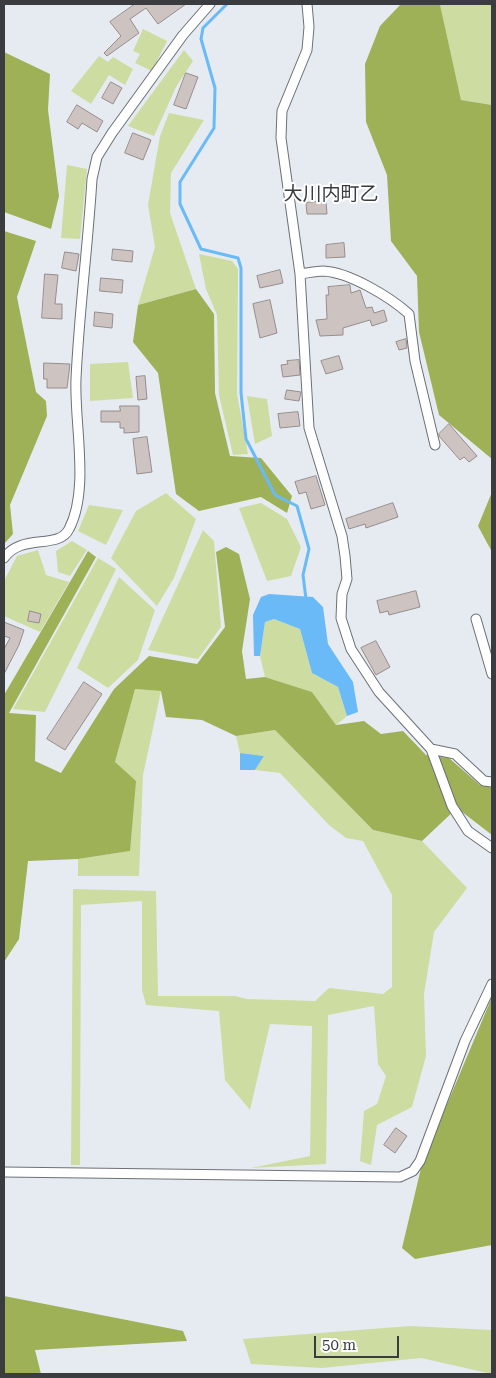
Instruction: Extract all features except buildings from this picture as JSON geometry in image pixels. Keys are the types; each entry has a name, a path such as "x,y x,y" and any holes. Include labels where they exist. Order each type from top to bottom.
{"street":[{"path":"4,558 10,550 19,544 55,540 69,531 76,509 80,461 76,380 92,179 97,157 112,133 167,58 210,4"},
{"path":"307,4 309,27 307,50 282,111 280,126 300,274 309,428 342,536 345,556 346,579 342,594 341,618 351,649 379,692 431,749 452,806 468,831 492,848"},
{"path":"300,274 322,271 339,274 394,300 409,314 415,361 435,445"},
{"path":"476,619 492,674"},
{"path":"431,749 455,754 484,781 492,782"},
{"path":"4,1172 400,1177 413,1171 420,1161 465,1041 492,984"}],"green space":[{"path":"401,4 440,5 461,100 492,105 492,459 439,415 419,332 417,276 391,241 387,175 366,122 365,64 380,26"},
{"path":"439,4 490,4 492,6 492,105 461,100"},
{"path":"143,29 167,41 152,71 135,63 140,54 133,51"},
{"path":"184,50 193,61 176,87 154,136 128,126"},
{"path":"4,52 50,74 48,110 59,196 51,229 4,212"},
{"path":"99,56 108,62 113,57 133,69 125,85 109,75 91,104 71,91"},
{"path":"169,113 204,120 171,173 170,213 196,289 138,305 155,247 148,205 160,136"},
{"path":"67,165 87,169 80,239 61,238"},
{"path":"4,231 36,241 17,297 36,392 46,401 47,416 10,505 13,534 4,544"},
{"path":"199,254 232,261 238,269 237,394 248,454 233,455 219,395 217,315 206,289"},
{"path":"196,289 214,314 215,393 230,456 261,458 292,496 287,513 261,497 199,511 176,494 158,373 133,342 138,305"},
{"path":"128,362 133,398 90,401 90,364"},
{"path":"247,396 267,399 272,436 255,444"},
{"path":"492,492 492,552 478,526"},
{"path":"166,493 196,519 174,578 157,606 111,558 136,511"},
{"path":"261,503 287,519 301,547 291,576 267,581 239,508"},
{"path":"89,505 123,510 106,545 78,531"},
{"path":"203,530 214,541 221,627 198,659 148,650"},
{"path":"72,541 87,550 70,576 58,572 56,551"},
{"path":"226,547 239,554 250,599 242,651 246,679 265,677 312,692 336,725 364,721 381,734 403,731 426,755 449,758 480,785 492,787 492,835 457,808 422,841 373,830 275,730 236,736 202,720 166,717 161,691 135,689 115,762 136,781 130,851 78,859 28,861 19,939 4,962 4,695 88,551 96,557 9,713 36,715 35,761 61,773 114,689 149,656 197,664 225,627 216,552"},
{"path":"38,550 46,575 69,582 40,632 4,616 4,581 17,556"},
{"path":"98,558 116,569 45,712 13,709"},
{"path":"119,577 155,610 138,660 108,688 77,668"},
{"path":"274,619 300,629 312,673 338,687 347,716 336,725 312,692 265,677 260,656 265,622"},
{"path":"135,689 161,691 143,775 139,876 78,876 78,859 130,851 115,762"},
{"path":"275,730 373,830 422,841 467,888 434,932 424,994 426,1056 412,1107 377,1125 371,1165 360,1161 364,1111 377,1104 386,1076 378,1064 374,1006 328,1015 326,1164 251,1168 310,1156 312,1026 270,1024 250,1110 225,1080 219,1011 146,1005 142,990 142,901 81,905 80,1165 71,1165 73,889 156,891 158,996 235,996 247,999 315,1001 329,988 383,994 392,987 392,895 363,841 346,838 329,825 280,773 255,770 264,756 240,753 236,736"},
{"path":"492,997 492,1245 415,1259 402,1248 422,1164"},
{"path":"4,1296 183,1331 187,1341 35,1350 41,1374 4,1374"},
{"path":"410,1326 492,1330 492,1374 421,1358 322,1368 251,1364 243,1339"}],"water":[{"path":"269,594 313,597 323,607 328,644 353,682 358,712 347,716 338,687 312,673 300,629 274,619 265,622 260,656 254,656 253,615 261,597"},
{"path":"240,753 264,756 255,770 240,770"}],"waterway":[{"path":"227,4 203,28 201,39 215,88 214,128 180,182 180,204 201,249 238,258 241,268 241,393 246,439 275,495 297,506 309,549 303,575 306,599"}],"district":[{"name":"大川内町乙","path":"331,194"}]}
